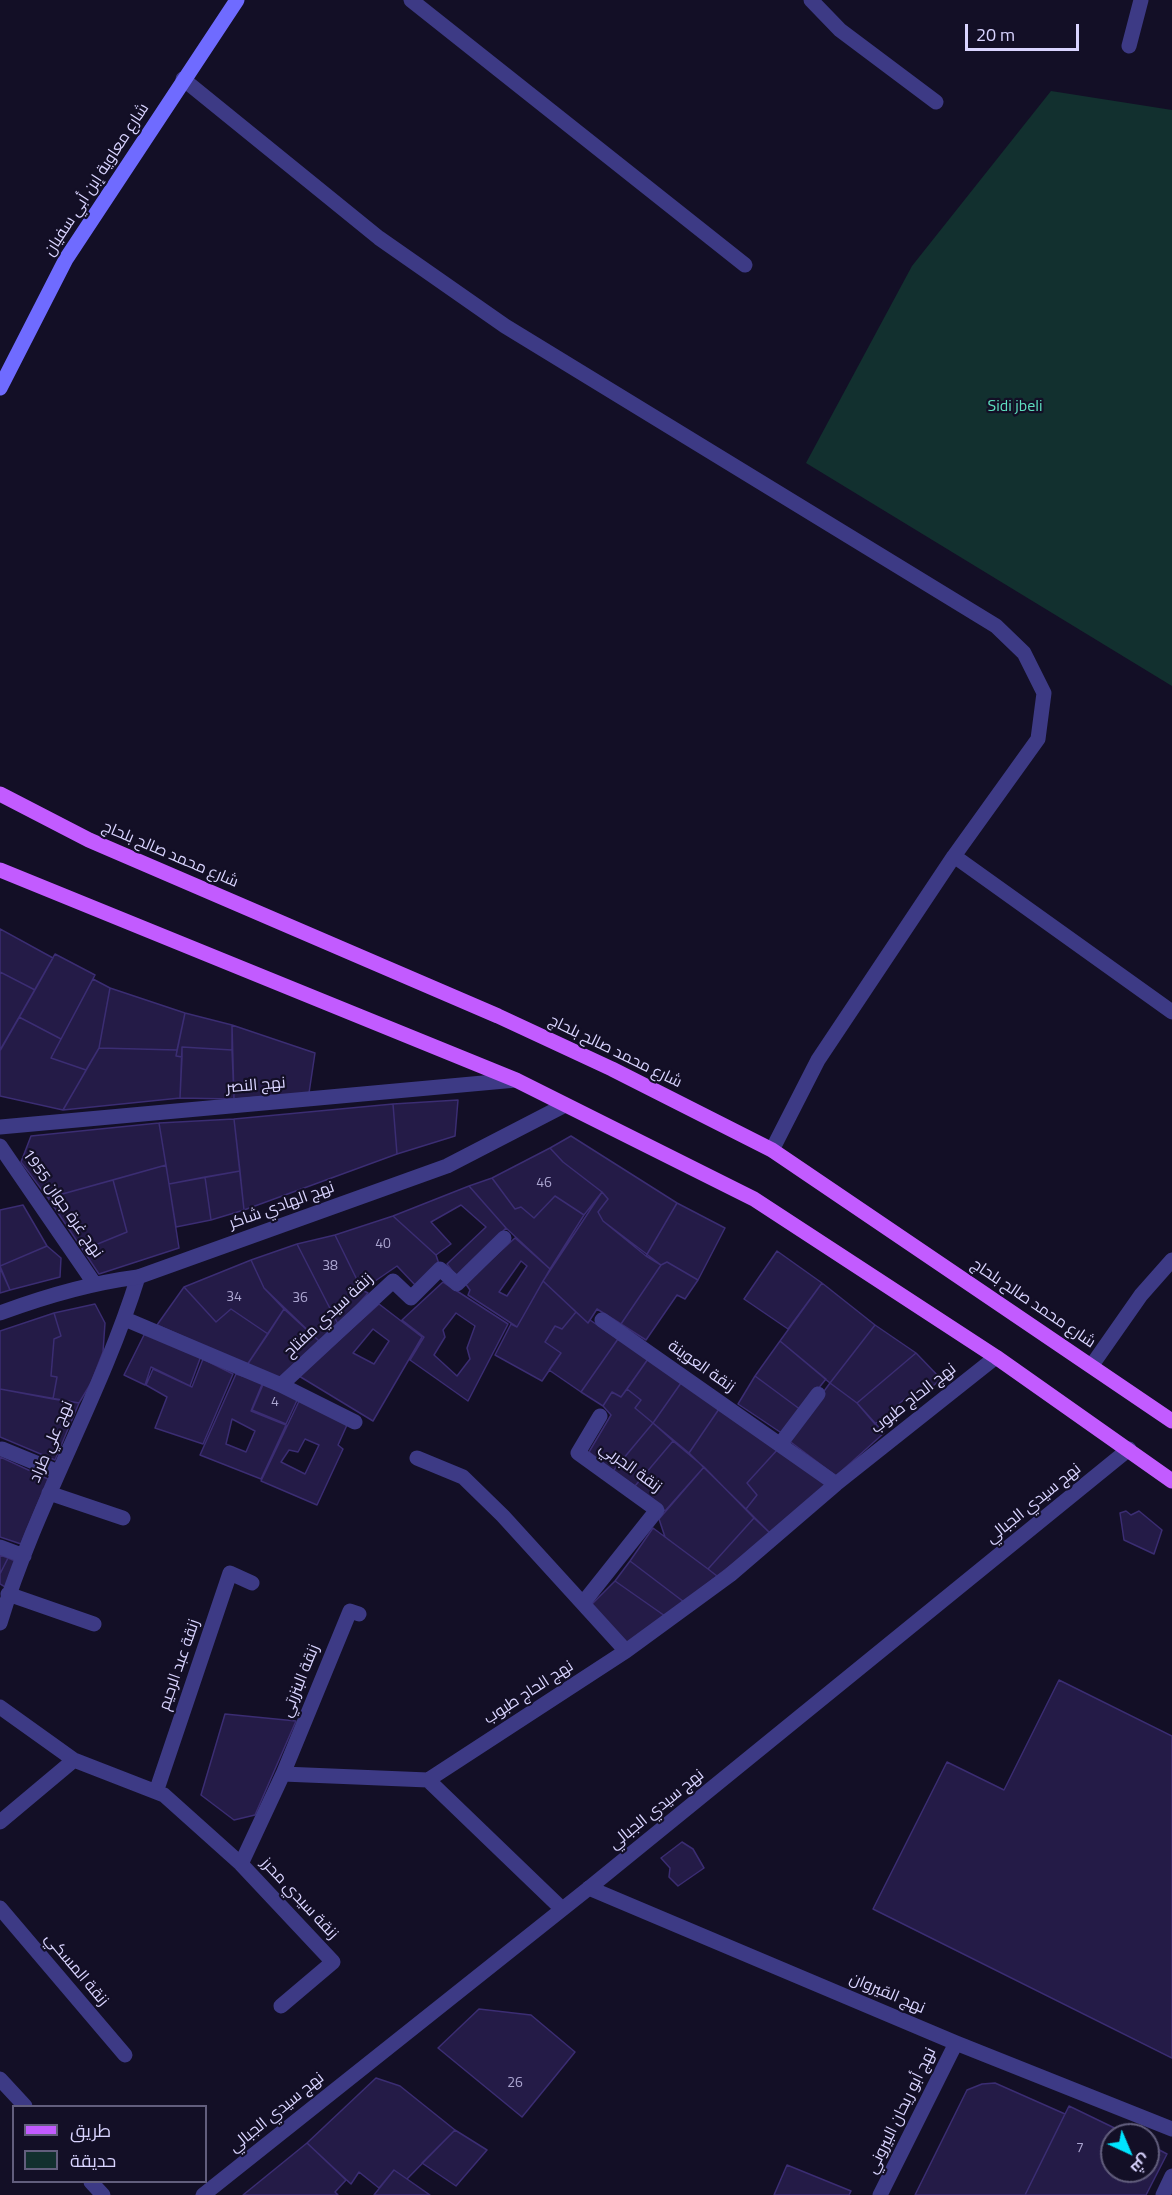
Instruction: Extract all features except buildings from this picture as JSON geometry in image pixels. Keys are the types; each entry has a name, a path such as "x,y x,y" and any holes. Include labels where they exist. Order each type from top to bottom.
{"main road":[{"name":"شارع معاوية إبن أبي سفيان","path":"0,388 66,259 237,0"},
{"name":"شارع محمد صالح بلحاج","path":"0,794 89,840 388,967 529,1030 612,1069 771,1150 1172,1421"},
{"path":"0,870 516,1080 754,1199 996,1357 1130,1449 1172,1481"}],"street":[{"path":"411,0 745,265"},
{"path":"811,0 840,30 936,102"},
{"path":"1129,46 1141,0"},
{"path":"183,79 379,238 505,326 996,626 1024,653 1044,693 1038,739 954,856 818,1060 771,1150"},
{"path":"954,856 1172,1012"},
{"name":"نهج النصر","path":"0,1127 516,1080"},
{"name":"نهج الهادي شاكر","path":"0,1313 47,1295 94,1282 138,1277 447,1166 565,1105"},
{"name":"1955 نهج غرة جوان","path":"0,1146 94,1282"},
{"name":"زنقة سيدي مفتاح","path":"281,1385 393,1281 411,1298 440,1269 457,1284 504,1238"},
{"path":"1092,1365 1141,1295 1172,1260"},
{"name":"نهج علي طراد","path":"0,1623 9,1594 49,1493 125,1319 138,1277"},
{"path":"125,1319 281,1385 355,1422"},
{"name":"زنقة العوينة","path":"602,1320 781,1443 836,1484"},
{"name":"نهج الحاج طبوب","path":"428,1780 626,1651 730,1575 836,1484 996,1357"},
{"path":"781,1443 818,1394"},
{"name":"زنقة الجربي","path":"583,1603 657,1510 578,1453 600,1416"},
{"path":"2,1449 58,1472"},
{"name":"نهج سيدي الجبالي","path":"203,2195 589,1888 1130,1449"},
{"path":"417,1458 463,1477 503,1516 626,1651"},
{"path":"49,1493 123,1518"},
{"path":"0,1547 24,1556"},
{"name":"زنقة عبد الرحيم","path":"156,1792 230,1574 252,1583"},
{"path":"9,1594 94,1624"},
{"name":"زنقة البنزرتي","path":"283,1774 350,1611 359,1614"},
{"path":"0,1707 74,1760 164,1795 241,1864 283,1774 428,1780 561,1908"},
{"path":"0,1822 74,1760"},
{"name":"زنقة سيدي محرز","path":"241,1864 333,1962 281,2006"},
{"name":"نهج القيروان","path":"589,1888 956,2043 1172,2128"},
{"name":"زنقة المسكي","path":"0,1908 125,2055"},
{"name":"نهج أبو ريحان البيروني","path":"880,2195 956,2043"},
{"path":"0,2079 24,2105"},
{"path":"1163,2195 1172,2176"},
{"path":"93,2183 103,2195"}],"green space":[{"name":"Sidi jbeli","path":"1051,91 1172,110 1172,686 806,463 912,266"}]}
